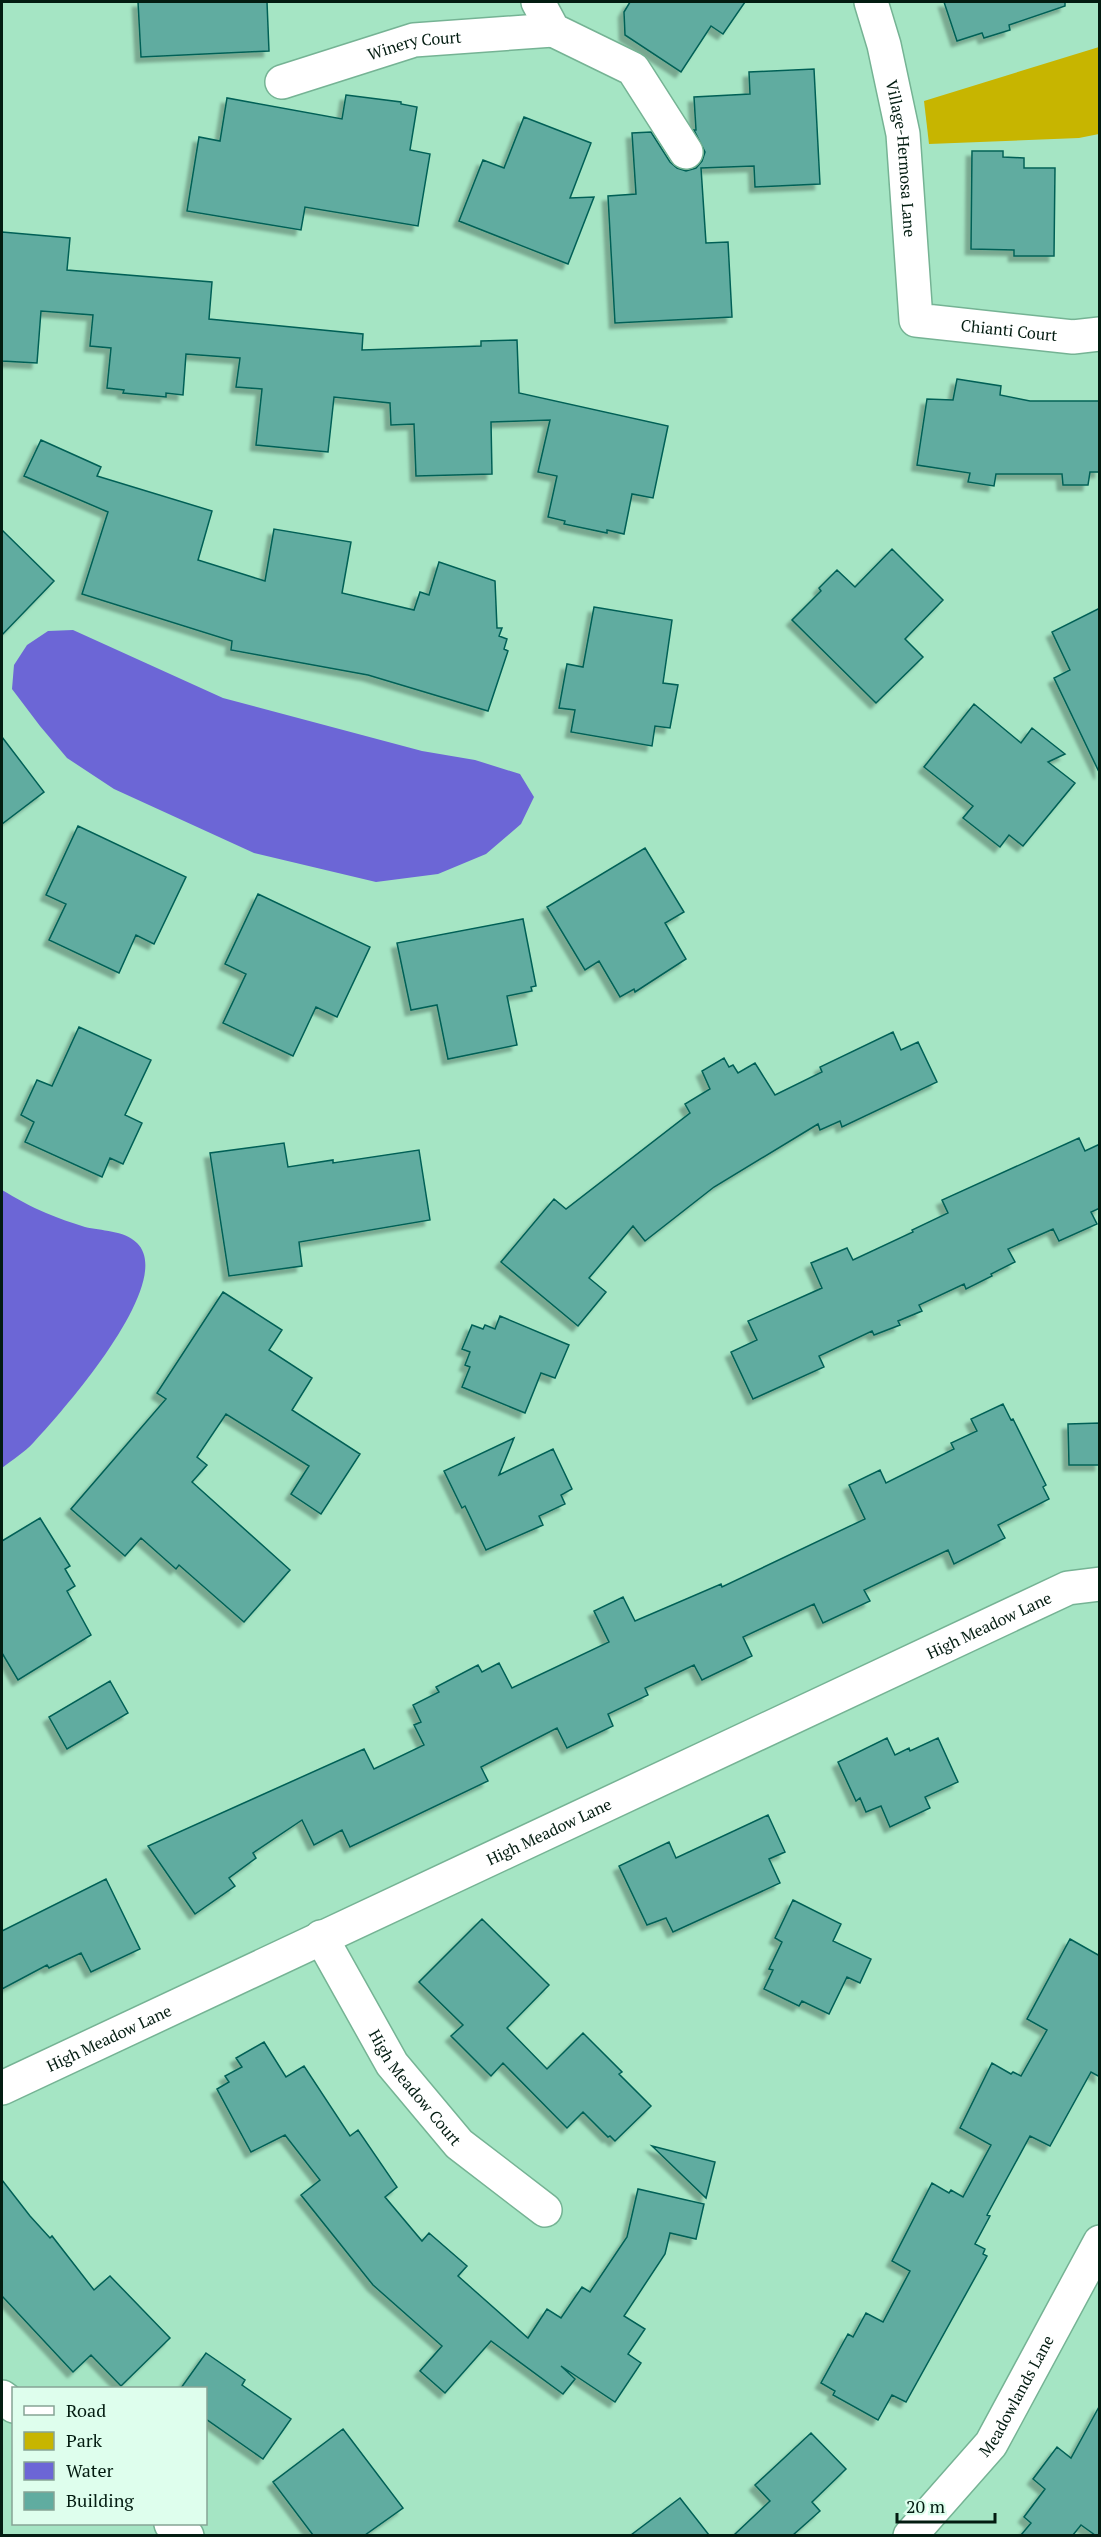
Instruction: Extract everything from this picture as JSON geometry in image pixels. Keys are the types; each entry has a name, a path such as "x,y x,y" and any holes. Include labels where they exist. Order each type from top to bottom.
{"street":[{"path":"538,2 553,30 633,69 686,152"},
{"name":"Village-Hermosa Lane","path":"872,2 884,45 903,134 916,320"},
{"name":"Winery Court","path":"282,82 414,40 553,30"},
{"name":"Chianti Court","path":"916,320 1073,338 1100,334"},
{"name":"High Meadow Lane","path":"2,2088 1068,1588 1100,1584"},
{"name":"High Meadow Court","path":"321,1937 392,2064 459,2144 545,2210"},
{"name":"Meadowlands Lane","path":"910,2535 991,2444 1100,2242"},
{"path":"174,2525 187,2535"}],"green space":[{"path":"1099,47 1099,134 1079,138 929,144 924,101"}],"water":[{"path":"73,630 223,698 422,751 475,760 520,774 534,797 521,824 486,854 438,874 376,882 254,853 114,789 67,758 40,726 12,689 14,665 27,645 48,631"},
{"path":"2,1190 60,1219 132,1239 137,1243 145,1262 142,1286 111,1346 68,1404 27,1449 2,1468"}],"building":[{"path":"138,2 267,2 269,51 141,57"},
{"path":"630,2 745,2 723,34 711,26 681,72 625,35 624,12"},
{"path":"944,2 1065,2 1065,6 1009,25 1010,30 984,38 982,33 957,41"},
{"path":"814,69 820,184 755,187 754,166 701,168 706,243 728,242 732,317 615,323 608,196 636,194 632,133 651,132 670,162 677,168 686,171 696,168 705,152 694,130 696,130 694,97 750,94 749,72"},
{"path":"346,95 401,102 401,104 417,107 410,150 430,154 418,226 305,207 301,230 187,211 199,137 220,141 227,98 342,119"},
{"path":"524,117 591,143 570,198 594,197 568,264 459,221 483,160 504,168"},
{"path":"972,151 1003,151 1003,157 1024,158 1024,168 1055,168 1054,256 1014,256 1014,250 971,249"},
{"path":"2,232 70,238 67,270 212,282 209,319 363,334 362,350 481,346 481,341 517,340 519,393 668,426 653,498 632,494 624,534 607,530 607,533 564,524 565,521 548,517 557,476 538,472 550,420 491,422 492,474 416,476 414,424 391,425 390,403 334,397 328,452 256,445 262,389 236,387 240,358 186,354 183,395 166,393 166,397 123,393 124,390 107,388 111,348 90,346 93,315 41,311 37,363 2,361"},
{"path":"957,379 1001,386 1000,395 1030,401 1100,401 1100,472 1090,472 1088,485 1063,485 1062,474 996,474 994,486 968,482 970,473 917,465 927,399 953,400"},
{"path":"41,440 101,467 97,476 212,511 198,560 265,581 274,529 351,542 342,593 414,610 420,592 429,595 439,562 495,581 497,628 502,628 499,636 507,639 504,649 508,651 488,711 368,675 231,650 232,641 82,594 108,512 24,476"},
{"path":"2,530 54,581 2,635"},
{"path":"892,549 943,600 905,639 923,657 876,703 792,620 821,591 819,588 837,570 855,587"},
{"path":"594,607 672,620 663,683 678,685 670,728 655,726 652,746 571,732 575,710 559,708 567,664 583,667"},
{"path":"1100,608 1100,774 1054,678 1070,670 1052,632"},
{"path":"974,704 1021,743 1032,728 1065,754 1048,762 1075,783 1023,846 1009,835 1000,847 963,818 973,806 924,767"},
{"path":"2,737 44,792 2,824"},
{"path":"78,826 186,877 154,944 136,935 119,973 49,940 66,904 46,895"},
{"path":"645,848 684,912 665,923 686,959 635,992 634,989 620,997 599,961 585,970 547,907"},
{"path":"258,894 370,947 337,1017 316,1007 293,1056 223,1023 246,974 225,964"},
{"path":"523,919 536,986 531,987 532,991 507,996 517,1045 448,1059 437,1005 411,1010 397,943"},
{"path":"79,1027 151,1060 125,1115 142,1123 123,1164 110,1158 102,1177 25,1142 34,1122 21,1115 37,1080 52,1086"},
{"path":"893,1032 901,1050 918,1042 937,1082 842,1127 840,1121 820,1130 818,1124 714,1187 645,1241 633,1226 589,1278 606,1292 578,1326 501,1262 554,1199 566,1209 690,1113 685,1104 710,1089 702,1071 724,1058 729,1067 733,1065 738,1073 755,1063 775,1095 822,1072 820,1067"},
{"path":"1079,1138 1085,1151 1100,1144 1100,1208 1091,1212 1097,1224 1059,1241 1053,1229 1008,1249 1015,1262 991,1274 992,1276 966,1289 964,1284 919,1305 922,1311 898,1321 900,1325 874,1335 872,1331 819,1356 824,1367 753,1399 731,1352 757,1340 748,1321 822,1288 811,1263 847,1248 853,1260 948,1213 942,1200"},
{"path":"284,1143 288,1167 333,1160 333,1163 419,1150 430,1220 299,1242 302,1266 229,1276 210,1153"},
{"path":"223,1292 282,1330 269,1350 312,1378 292,1410 360,1454 321,1514 291,1494 309,1466 226,1414 197,1457 207,1465 192,1482 290,1570 244,1622 179,1565 176,1569 141,1538 125,1556 71,1509 166,1399 157,1393"},
{"path":"500,1316 569,1345 555,1378 541,1373 525,1413 462,1387 470,1367 465,1365 470,1352 462,1349 472,1325 483,1329 485,1325 495,1329"},
{"path":"1003,1404 1046,1485 1043,1487 1049,1499 998,1525 1005,1538 954,1564 948,1550 864,1590 870,1601 823,1623 814,1604 743,1637 752,1656 702,1680 694,1665 645,1688 648,1695 608,1714 613,1726 567,1748 557,1728 481,1767 488,1781 350,1847 342,1830 314,1845 302,1820 253,1853 256,1858 229,1878 235,1886 195,1914 148,1846 364,1749 374,1769 424,1745 414,1725 421,1722 413,1705 439,1692 436,1687 478,1665 482,1672 499,1663 512,1688 609,1642 594,1611 623,1597 635,1621 721,1584 722,1587 865,1519 849,1485 880,1470 886,1483 954,1449 951,1443 977,1431 971,1419"},
{"path":"1100,1423 1100,1465 1069,1465 1068,1424"},
{"path":"514,1438 499,1475 553,1449 572,1489 561,1495 565,1504 539,1516 543,1525 486,1550 465,1506 462,1508 444,1471"},
{"path":"40,1518 70,1566 65,1569 75,1586 67,1591 91,1635 18,1680 2,1653 2,1541"},
{"path":"110,1681 128,1713 67,1749 49,1717"},
{"path":"887,1738 895,1755 938,1738 958,1782 925,1797 930,1808 890,1827 881,1806 866,1812 860,1798 856,1801 838,1762"},
{"path":"768,1815 785,1852 769,1859 780,1883 673,1932 666,1918 647,1925 619,1866 669,1842 676,1858"},
{"path":"106,1879 140,1949 91,1972 81,1953 49,1968 47,1965 2,1989 2,1931"},
{"path":"793,1900 841,1924 833,1941 871,1959 860,1983 847,1977 829,2014 802,2001 799,2006 764,1989 773,1970 769,1969 782,1942 775,1938"},
{"path":"482,1919 549,1985 507,2028 547,2069 583,2033 622,2072 619,2074 651,2106 615,2141 583,2112 567,2128 503,2063 491,2076 451,2036 463,2025 419,1982"},
{"path":"1070,1939 1100,1956 1100,2077 1091,2072 1050,2146 1030,2136 987,2215 990,2216 975,2244 985,2249 983,2254 987,2256 906,2402 892,2395 878,2420 833,2395 835,2391 821,2383 848,2334 853,2337 866,2313 883,2322 910,2271 892,2261 932,2183 949,2193 951,2190 963,2197 991,2145 960,2128 992,2063 1011,2074 1013,2072 1021,2076 1047,2030 1027,2019"},
{"path":"264,2042 286,2077 304,2066 350,2136 358,2130 397,2187 385,2197 422,2241 429,2233 467,2266 458,2276 528,2338 547,2309 561,2318 582,2287 590,2292 627,2237 638,2189 704,2204 696,2239 670,2233 665,2254 624,2316 645,2329 628,2354 641,2363 615,2402 561,2366 575,2379 563,2394 491,2341 445,2393 420,2371 442,2346 373,2285 301,2195 320,2180 285,2135 251,2152 217,2089 229,2082 225,2076 242,2067 236,2058"},
{"path":"652,2146 715,2162 706,2198"},
{"path":"2,2180 30,2216 50,2238 52,2236 94,2290 110,2276 170,2338 121,2386 91,2355 73,2372 2,2296"},
{"path":"206,2353 245,2380 242,2385 291,2419 263,2459 207,2420 207,2387 182,2387"},
{"path":"1100,2405 1100,2535 1095,2535 1081,2525 1073,2535 1021,2535 1031,2523 1024,2517 1045,2489 1033,2479 1057,2447 1071,2458"},
{"path":"343,2429 403,2508 365,2535 313,2535 273,2482"},
{"path":"811,2433 846,2469 812,2502 820,2511 793,2535 734,2535 770,2501 755,2485"},
{"path":"680,2498 709,2535 631,2535"}]}
